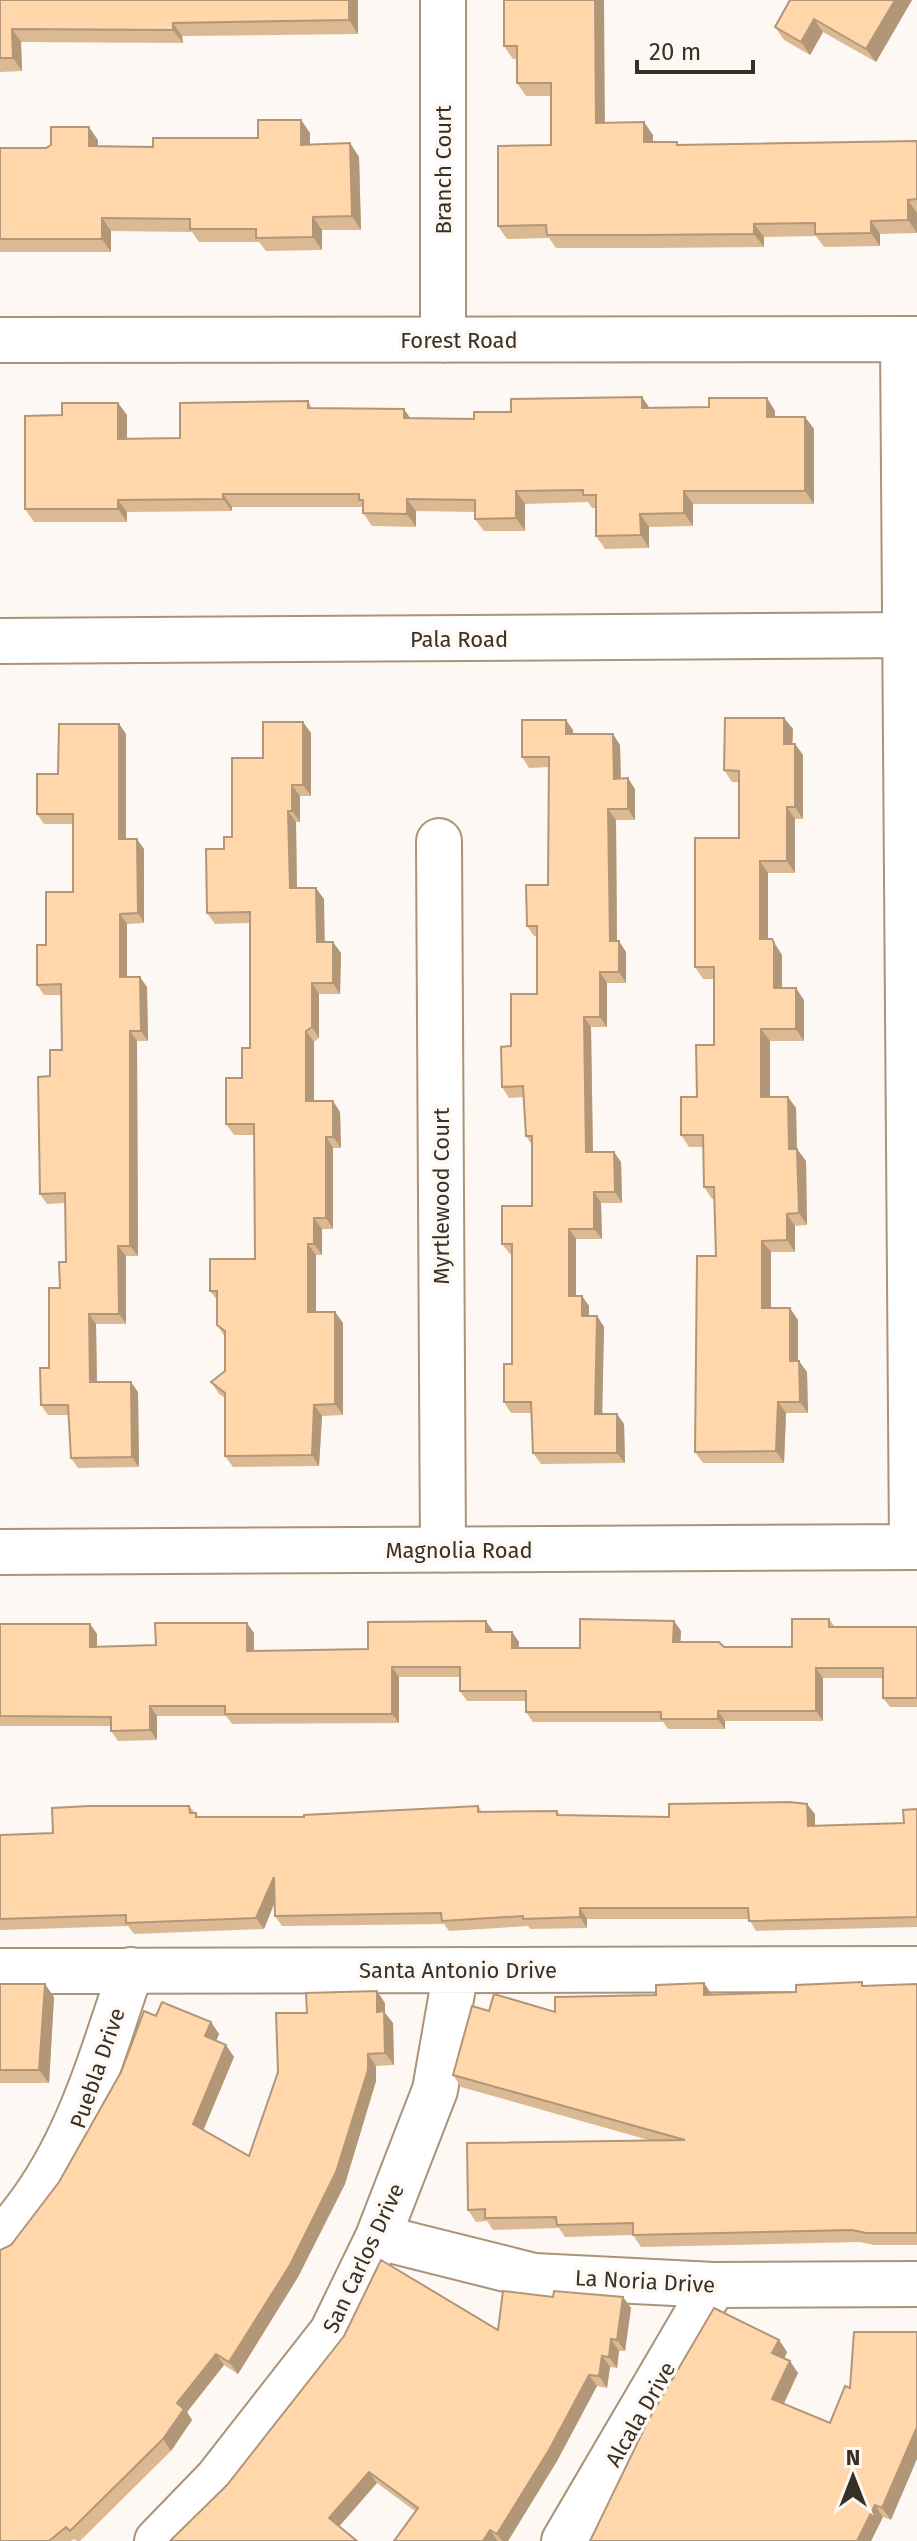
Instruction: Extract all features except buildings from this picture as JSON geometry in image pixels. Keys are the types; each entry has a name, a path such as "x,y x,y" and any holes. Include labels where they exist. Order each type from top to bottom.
{"street":[{"name":"Branch Court","path":"443,0 443,340"},
{"name":"Forest Road","path":"0,340 910,340"},
{"path":"910,340 914,1547"},
{"name":"Pala Road","path":"0,641 910,636"},
{"name":"Myrtlewood Court","path":"439,841 443,1550"},
{"name":"Magnolia Road","path":"0,1552 914,1547"},
{"name":"Santa Antonio Drive","path":"0,1971 917,1969"},
{"name":"Puebla Drive","path":"0,2240 20,2219 73,2137 131,1970"},
{"name":"San Carlos Drive","path":"157,2541 217,2479 332,2332 378,2237 435,2090 456,1970"},
{"name":"La Noria Drive","path":"378,2237 534,2276 714,2285 917,2284"},
{"name":"Alcala Drive","path":"564,2541 714,2285"}]}
